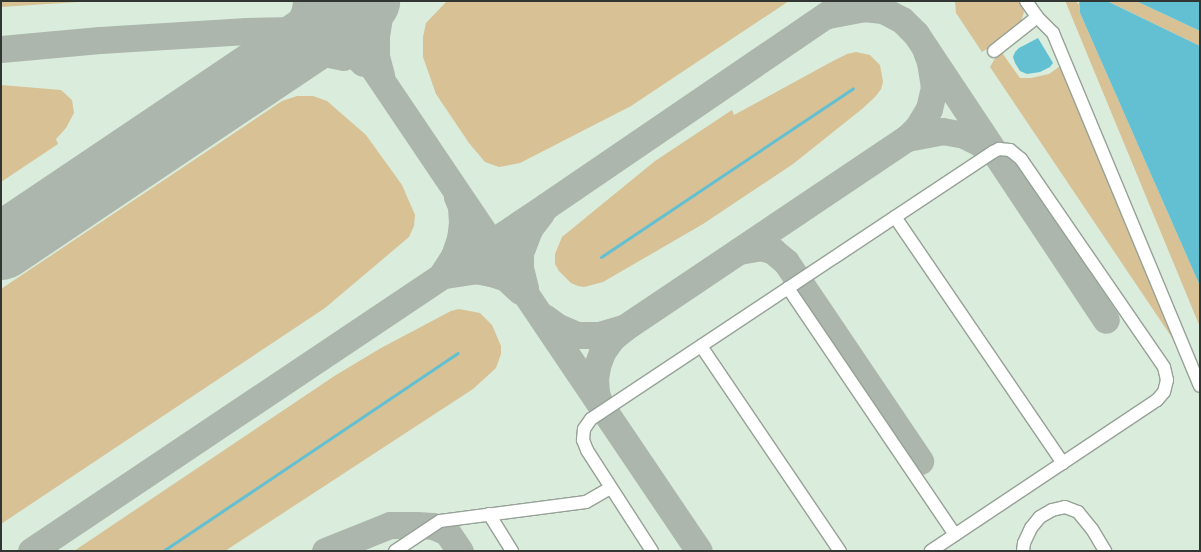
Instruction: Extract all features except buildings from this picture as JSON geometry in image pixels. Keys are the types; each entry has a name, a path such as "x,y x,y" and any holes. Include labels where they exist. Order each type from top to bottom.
{"lane":[{"path":"1026,1 1037,17 1053,33 1200,386"},
{"path":"994,51 1037,17"},
{"path":"652,551 610,488 587,450 583,440 584,429 591,419 993,152 1000,149 1010,150 1021,158 1164,367 1168,380 1164,392 1157,400 931,551"},
{"path":"895,217 1063,463"},
{"path":"788,288 955,535"},
{"path":"701,346 840,551"},
{"path":"395,551 440,521 586,502 610,488"},
{"path":"1023,551 1024,543 1031,528 1040,517 1052,510 1064,507 1078,512 1092,529 1105,551"},
{"path":"489,514 512,551"}],"shaded area":[{"path":"1,1 1065,1 1200,320 1200,551 1,551"},
{"path":"1,1 94,1 1,7"},
{"path":"447,1 789,1 631,106 520,163 499,167 485,162 469,143 436,94 423,57 423,37 426,23"},
{"path":"955,1 1021,1 1024,12 1020,25 982,52 956,13"},
{"path":"1066,1 1075,1 1079,4 1080,13 1200,286 1200,327 1066,3"},
{"path":"1107,1 1136,1 1200,31 1200,46"},
{"path":"1000,50 1020,78 1031,78 1049,74 1063,64 1181,351 990,67"},
{"path":"856,52 870,55 880,65 883,82 881,89 862,109 793,164 703,224 603,282 584,287 578,286 571,283 559,271 555,264 555,254 562,237 655,161 732,110 734,115 833,61 847,54"},
{"path":"1,85 61,90 72,100 74,113 66,128 56,139 58,144 1,182"},
{"path":"297,96 313,96 327,101 366,135 402,185 415,215 414,226 409,237 325,308 1,524 1,289 282,101"},
{"path":"459,309 480,313 492,325 501,346 501,354 496,368 473,389 225,551 74,551 336,375 381,348 451,311"}],"water":[{"path":"1079,1 1107,1 1200,46 1200,286 1080,13"},
{"path":"1136,1 1200,1 1200,31"},
{"path":"1038,38 1053,63 1050,67 1040,72 1027,74 1020,71 1013,57 1019,48"}],"waterway":[{"path":"601,257 853,88"},
{"path":"163,551 458,353"}],"taxiway":[{"path":"306,1 305,10 287,54 320,52 343,57"},
{"path":"328,1 699,551"},
{"path":"381,75 376,56 376,36 379,16 385,1"},
{"path":"31,551 546,206 846,1"},
{"path":"828,15 863,8 883,10 902,20 916,34 1106,320"},
{"path":"1,49 100,40 247,31 298,30 339,44 355,55 363,63"},
{"path":"599,402 596,393 595,379 597,366 602,352 611,339 624,328 907,138 918,127 929,109 934,87 930,62 925,48"},
{"path":"907,138 942,131 964,135 991,149"},
{"path":"443,273 454,256 460,239 462,222 461,206 457,197"},
{"path":"525,288 520,268 520,253 529,229 541,213"},
{"path":"739,251 761,247 773,251 786,262 920,461"},
{"path":"445,275 475,270 491,273 506,278 520,291"},
{"path":"544,317 558,327 577,335 599,335 624,328"},
{"path":"325,551 390,525 433,526 447,532 460,551"}],"runway":[{"path":"1,246 366,1"}]}
